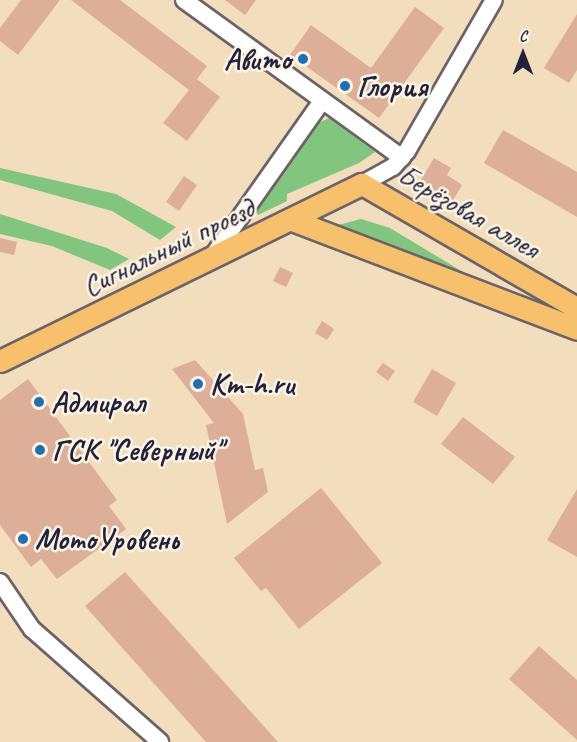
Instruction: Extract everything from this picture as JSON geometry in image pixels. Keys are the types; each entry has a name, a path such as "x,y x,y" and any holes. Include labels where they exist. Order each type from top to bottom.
{"main road":[{"name":"Сигнальный проезд","path":"0,362 362,184"},
{"name":"Берёзовая аллея","path":"362,184 577,308"},
{"path":"292,220 577,329"}],"street":[{"name":"Берёзовая аллея","path":"184,0 402,158"},
{"path":"362,184 402,158 494,0"},
{"path":"212,257 322,101"},
{"path":"0,582 32,629 160,742"}],"green space":[{"path":"329,118 375,152 359,163 287,194 287,201 258,215 255,210 314,125"},
{"path":"0,168 116,194 176,227 160,240 112,211 0,180"},
{"path":"0,214 107,248 129,259 110,270 52,246 0,234"},
{"path":"361,219 390,228 468,275 466,279 334,226"}],"building":[{"path":"21,0 60,0 18,55 0,41 0,28"},
{"path":"71,0 120,0 207,66 197,79 220,97 187,141 163,123 189,90"},
{"path":"225,0 256,0 245,15"},
{"path":"415,7 444,28 379,118 290,55 311,25 371,68"},
{"path":"577,14 577,70 569,83 544,68"},
{"path":"503,130 577,172 577,217 484,163"},
{"path":"434,158 451,168 447,175 462,185 449,207 419,183"},
{"path":"184,176 197,185 179,211 166,202"},
{"path":"0,238 17,242 14,255 0,252"},
{"path":"280,267 293,273 286,287 273,281"},
{"path":"322,321 334,329 327,340 315,333"},
{"path":"195,360 243,414 255,470 263,468 268,492 227,524 206,425 214,423 172,369"},
{"path":"383,363 395,371 388,381 376,372"},
{"path":"432,369 456,383 437,416 413,402"},
{"name":"ГСК \"Северный\"","path":"28,379 117,500 109,506 126,529 57,579 41,559 31,567 0,525 0,400"},
{"path":"463,417 515,457 493,484 441,444"},
{"path":"321,488 382,563 299,629 266,588 261,591 234,558"},
{"path":"577,489 577,557 547,540"},
{"path":"125,572 278,742 206,742 85,606"},
{"path":"539,646 577,680 577,740 509,679"}],"place":[{"name":"Авито","path":"303,59"},
{"name":"Глория","path":"345,86"},
{"name":"Km-h.ru","path":"198,384"},
{"name":"Адмирал","path":"39,402"},
{"name":"ГСК \"Северный\"","path":"40,450"},
{"name":"МотоУровень","path":"23,539"}]}
